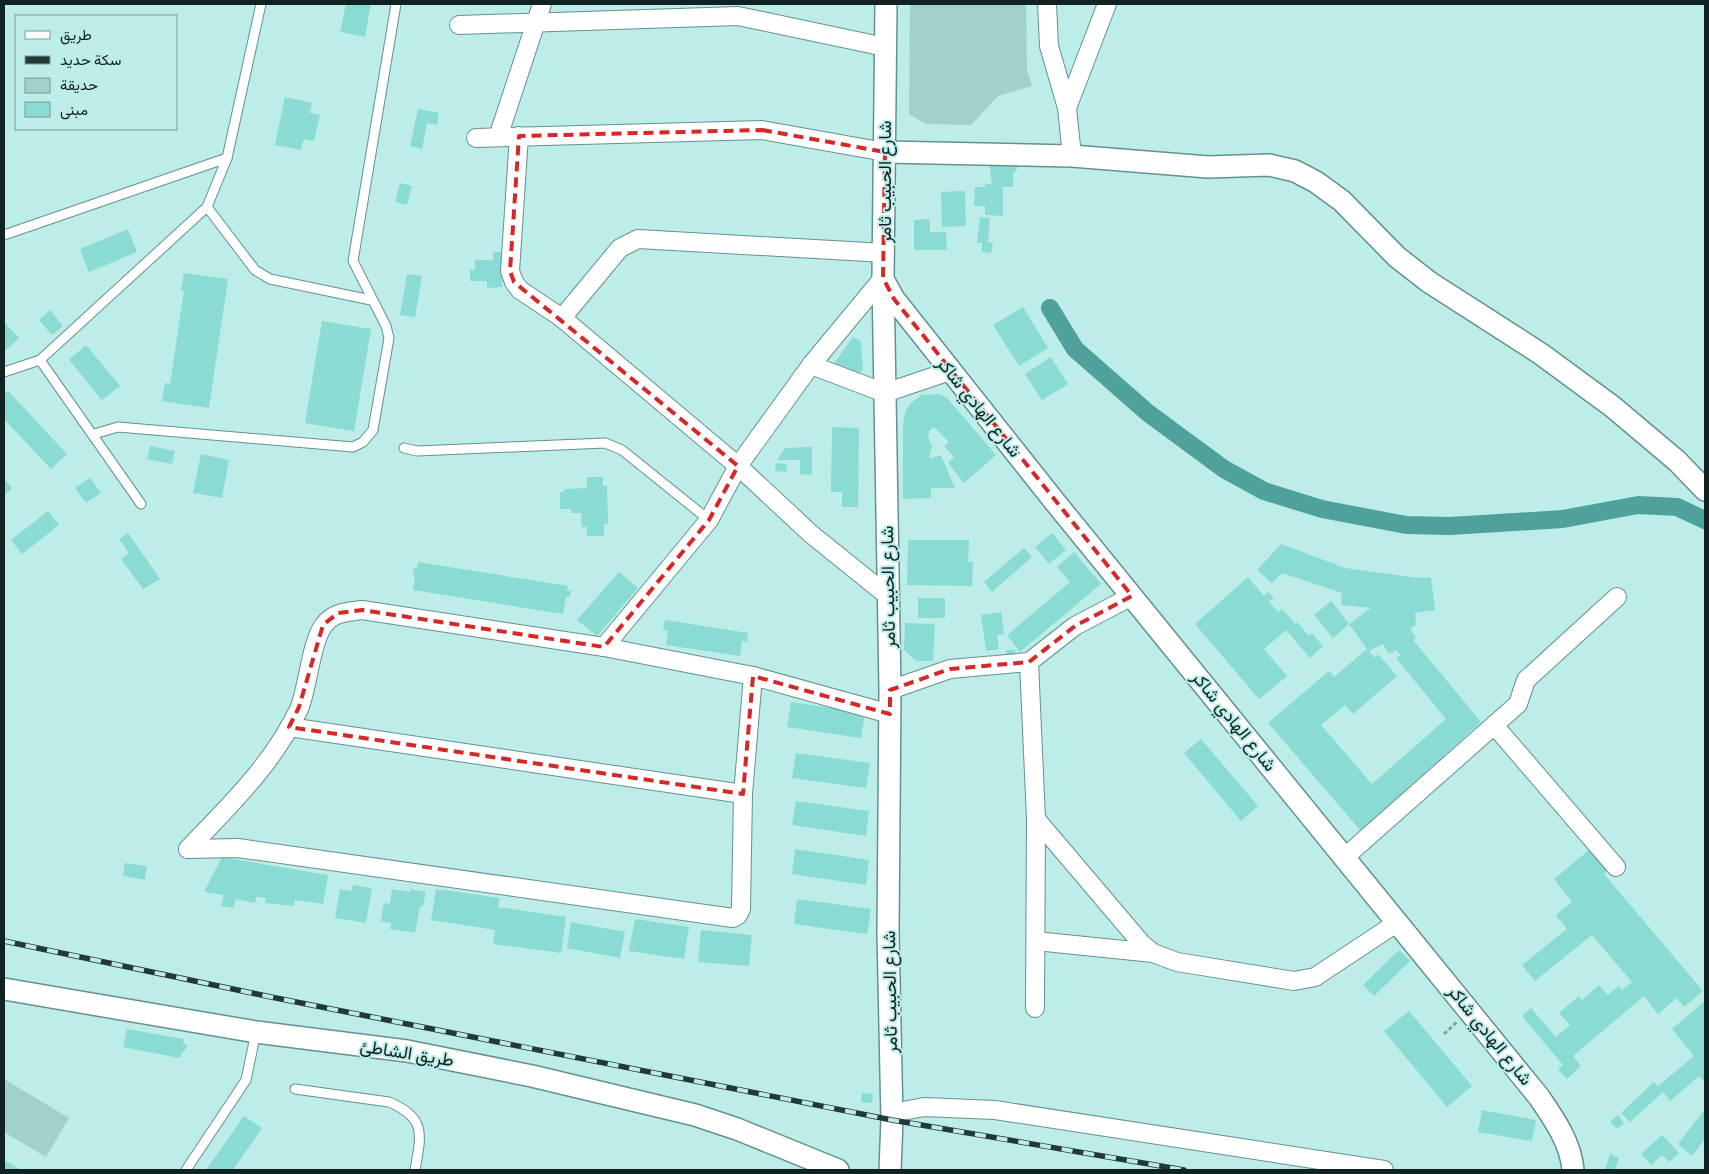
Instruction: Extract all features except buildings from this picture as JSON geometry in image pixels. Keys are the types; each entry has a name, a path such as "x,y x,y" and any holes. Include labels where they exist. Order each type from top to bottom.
{"street":[{"path":"498,136 542,4"},
{"name":"شارع الحبيب ثامر","path":"886,4 884,46 885,253 883,278 890,690 888,933 892,1113 890,1170"},
{"path":"1047,4 1049,46 1067,108 1072,156"},
{"path":"1067,108 1106,4"},
{"path":"459,25 737,10 884,46"},
{"path":"476,138 762,130 885,152 1072,156 1208,167 1269,165 1295,171 1316,182 1342,202 1398,257 1430,282 1541,354 1613,407 1677,461 1705,490"},
{"path":"519,136 510,271 514,282 520,290 562,318 738,466 811,534 888,596"},
{"path":"562,318 620,248 638,239 885,253"},
{"path":"604,648 709,520 738,466 811,365 883,278"},
{"name":"شارع الهادي شاكر","path":"883,278 894,300 950,371 1540,1097 1563,1136 1572,1158 1573,1170"},
{"path":"811,365 885,393 950,371"},
{"path":"890,690 950,669 1030,662 1075,626 1132,596"},
{"path":"1345,857 1518,704 1526,680 1617,598"},
{"path":"753,676 743,794 741,909 738,915 733,918 238,848 188,849 241,794 277,748 300,707 323,625 338,613 362,610 604,648 753,676 890,714"},
{"path":"1030,662 1036,819 1035,1008"},
{"path":"1494,725 1616,867"},
{"path":"289,727 743,794"},
{"path":"1036,819 1142,944 1153,953"},
{"path":"1036,941 1153,953 1177,962 1294,981 1316,977 1398,922"},
{"name":"طريق الشاطئ","path":"4,989 256,1032 407,1050 532,1076 695,1115 737,1129 808,1163 838,1170"},
{"path":"892,1113 924,1107 995,1110 1384,1170"}],"lane":[{"path":"4,372 40,360 207,208 227,158 260,4"},
{"path":"94,434 118,427 353,447 364,442 373,430 389,338 386,326 371,300 353,261 396,4"},
{"path":"4,235 227,158"},
{"path":"207,208 255,270 270,279 371,300"},
{"path":"40,360 94,434 141,504"},
{"path":"404,448 417,450 605,443 622,450 709,520"},
{"path":"186,1170 246,1080 256,1032"},
{"path":"296,1089 389,1102 399,1106 415,1118 419,1126 420,1138 415,1170"}],"highlighted area":[{"path":"762,130 885,152 883,278 894,299 1132,596 1075,626 1029,662 950,669 890,690 890,714 753,676 743,794 289,727 299,707 323,625 338,613 362,610 604,647 709,520 738,466 514,282 510,271 519,136"}],"green space":[{"path":"910,4 1026,4 1027,69 1032,86 998,96 971,125 926,124 909,114"},
{"path":"4,1079 69,1118 46,1157 4,1132"}],"waterway":[{"path":"1050,308 1075,349 1148,413 1224,469 1264,491 1322,509 1406,525 1450,526 1563,519 1638,505 1677,507 1705,520"}],"railway":[{"path":"4,941 271,997 892,1120 1184,1170"}]}
